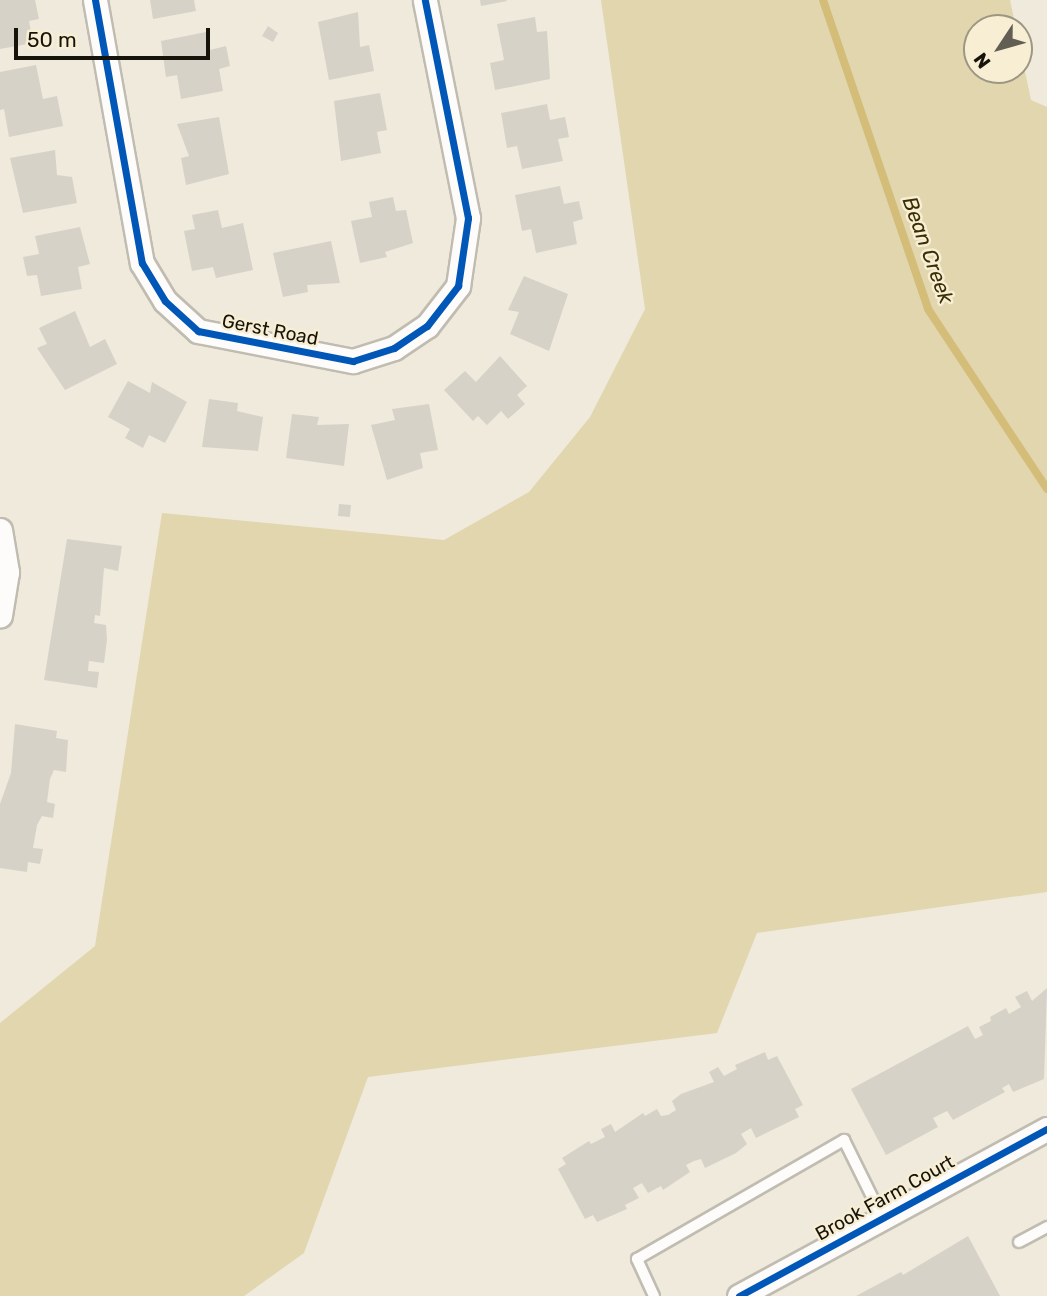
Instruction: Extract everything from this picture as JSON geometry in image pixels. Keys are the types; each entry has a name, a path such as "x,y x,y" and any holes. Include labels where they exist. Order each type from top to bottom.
{"street":[{"name":"Gerst Road","path":"95,0 142,263 165,301 198,331 353,361 394,348 427,326 458,286 468,218 425,0"},
{"path":"0,530 7,572 0,615"},
{"name":"Brook Farm Court","path":"739,1296 1047,1129"}],"lane":[{"path":"654,1296 637,1259 844,1140 882,1217"},
{"path":"1019,1242 1047,1227"}],"shaded area":[{"path":"601,0 1010,0 1013,14 963,14 963,84 1028,84 1031,100 1047,107 1047,892 757,933 717,1033 368,1077 304,1253 244,1296 0,1296 0,1023 95,946 162,513 444,540 529,492 590,417 645,309"}],"building":[{"path":"0,0 35,0 39,19 29,21 33,43 0,49"},
{"path":"150,0 194,0 196,11 153,19"},
{"path":"480,0 506,0 507,1 481,6"},
{"path":"358,12 360,47 369,45 374,71 329,80 318,22"},
{"path":"535,17 537,32 547,31 550,79 495,90 490,63 504,60 497,24"},
{"path":"268,26 278,33 273,42 262,36"},
{"path":"206,32 210,50 226,46 230,66 219,69 223,91 181,99 177,75 166,77 161,41"},
{"path":"36,65 43,99 57,96 63,126 9,137 4,109 0,110 0,72"},
{"path":"380,93 387,130 377,132 381,153 341,161 334,101"},
{"path":"547,104 550,120 565,117 569,137 558,139 563,161 522,169 517,146 507,148 501,113"},
{"path":"219,117 229,174 186,185 181,158 189,156 177,124"},
{"path":"55,150 57,175 72,177 77,203 23,213 10,158"},
{"path":"560,186 564,204 579,201 583,219 573,222 577,244 536,253 531,229 522,231 515,195"},
{"path":"393,197 396,211 406,210 413,243 385,252 387,257 360,263 351,221 372,217 369,202"},
{"path":"218,210 222,228 243,223 253,270 216,278 213,267 192,271 184,231 195,229 192,215"},
{"path":"80,227 90,264 78,267 82,289 41,296 37,275 27,276 23,257 39,254 35,236"},
{"path":"331,241 340,283 307,285 308,292 283,297 273,253"},
{"path":"524,276 568,294 549,351 510,334 519,312 508,310"},
{"path":"75,311 90,347 105,339 117,364 65,390 37,348 47,344 39,328"},
{"path":"500,356 527,386 517,395 525,404 508,419 501,411 487,425 478,416 473,421 444,390 465,371 476,382"},
{"path":"128,381 150,393 152,382 187,402 165,443 149,435 143,448 125,438 130,429 108,417"},
{"path":"209,399 238,403 237,411 263,417 258,451 202,447"},
{"path":"429,404 438,450 420,453 423,468 387,480 371,425 395,420 392,409"},
{"path":"292,414 319,417 317,425 349,424 344,466 286,458"},
{"path":"339,504 351,505 350,517 338,516"},
{"path":"67,539 122,546 118,571 104,568 100,616 95,615 94,623 106,625 107,640 104,663 89,661 88,671 99,672 97,688 44,680"},
{"path":"15,724 57,731 56,738 68,740 66,772 54,770 50,779 47,802 55,804 53,818 42,816 37,825 33,848 43,849 40,864 28,862 27,872 0,868 0,804 11,773"},
{"path":"1047,988 1044,1079 1013,1092 1009,1084 1002,1088 1005,1092 953,1120 947,1111 933,1118 938,1127 886,1155 851,1089 968,1026 975,1039 983,1035 979,1027 991,1021 990,1017 1006,1008 1009,1014 1021,1007 1015,997 1027,991 1032,1001"},
{"path":"765,1052 768,1060 777,1056 803,1105 795,1109 799,1117 756,1138 751,1128 741,1134 747,1144 736,1153 705,1168 701,1159 686,1165 690,1172 663,1190 661,1186 648,1193 642,1183 633,1188 639,1198 625,1205 627,1209 597,1222 593,1215 585,1219 558,1169 566,1164 562,1158 589,1141 591,1144 605,1137 601,1129 611,1124 615,1132 643,1113 645,1116 657,1109 661,1116 668,1115 676,1110 672,1101 681,1094 714,1082 709,1072 718,1067 724,1076 737,1069 735,1065"},
{"path":"968,1236 1000,1296 856,1296 901,1272 903,1275"}],"waterway":[{"name":"Bean Creek","path":"823,0 928,309 1047,489"}],"cycle path":[{"path":"95,0 142,263 165,301 198,331 353,361 394,348 427,326 458,286 468,218 425,0"},
{"path":"739,1296 1047,1129"}]}
